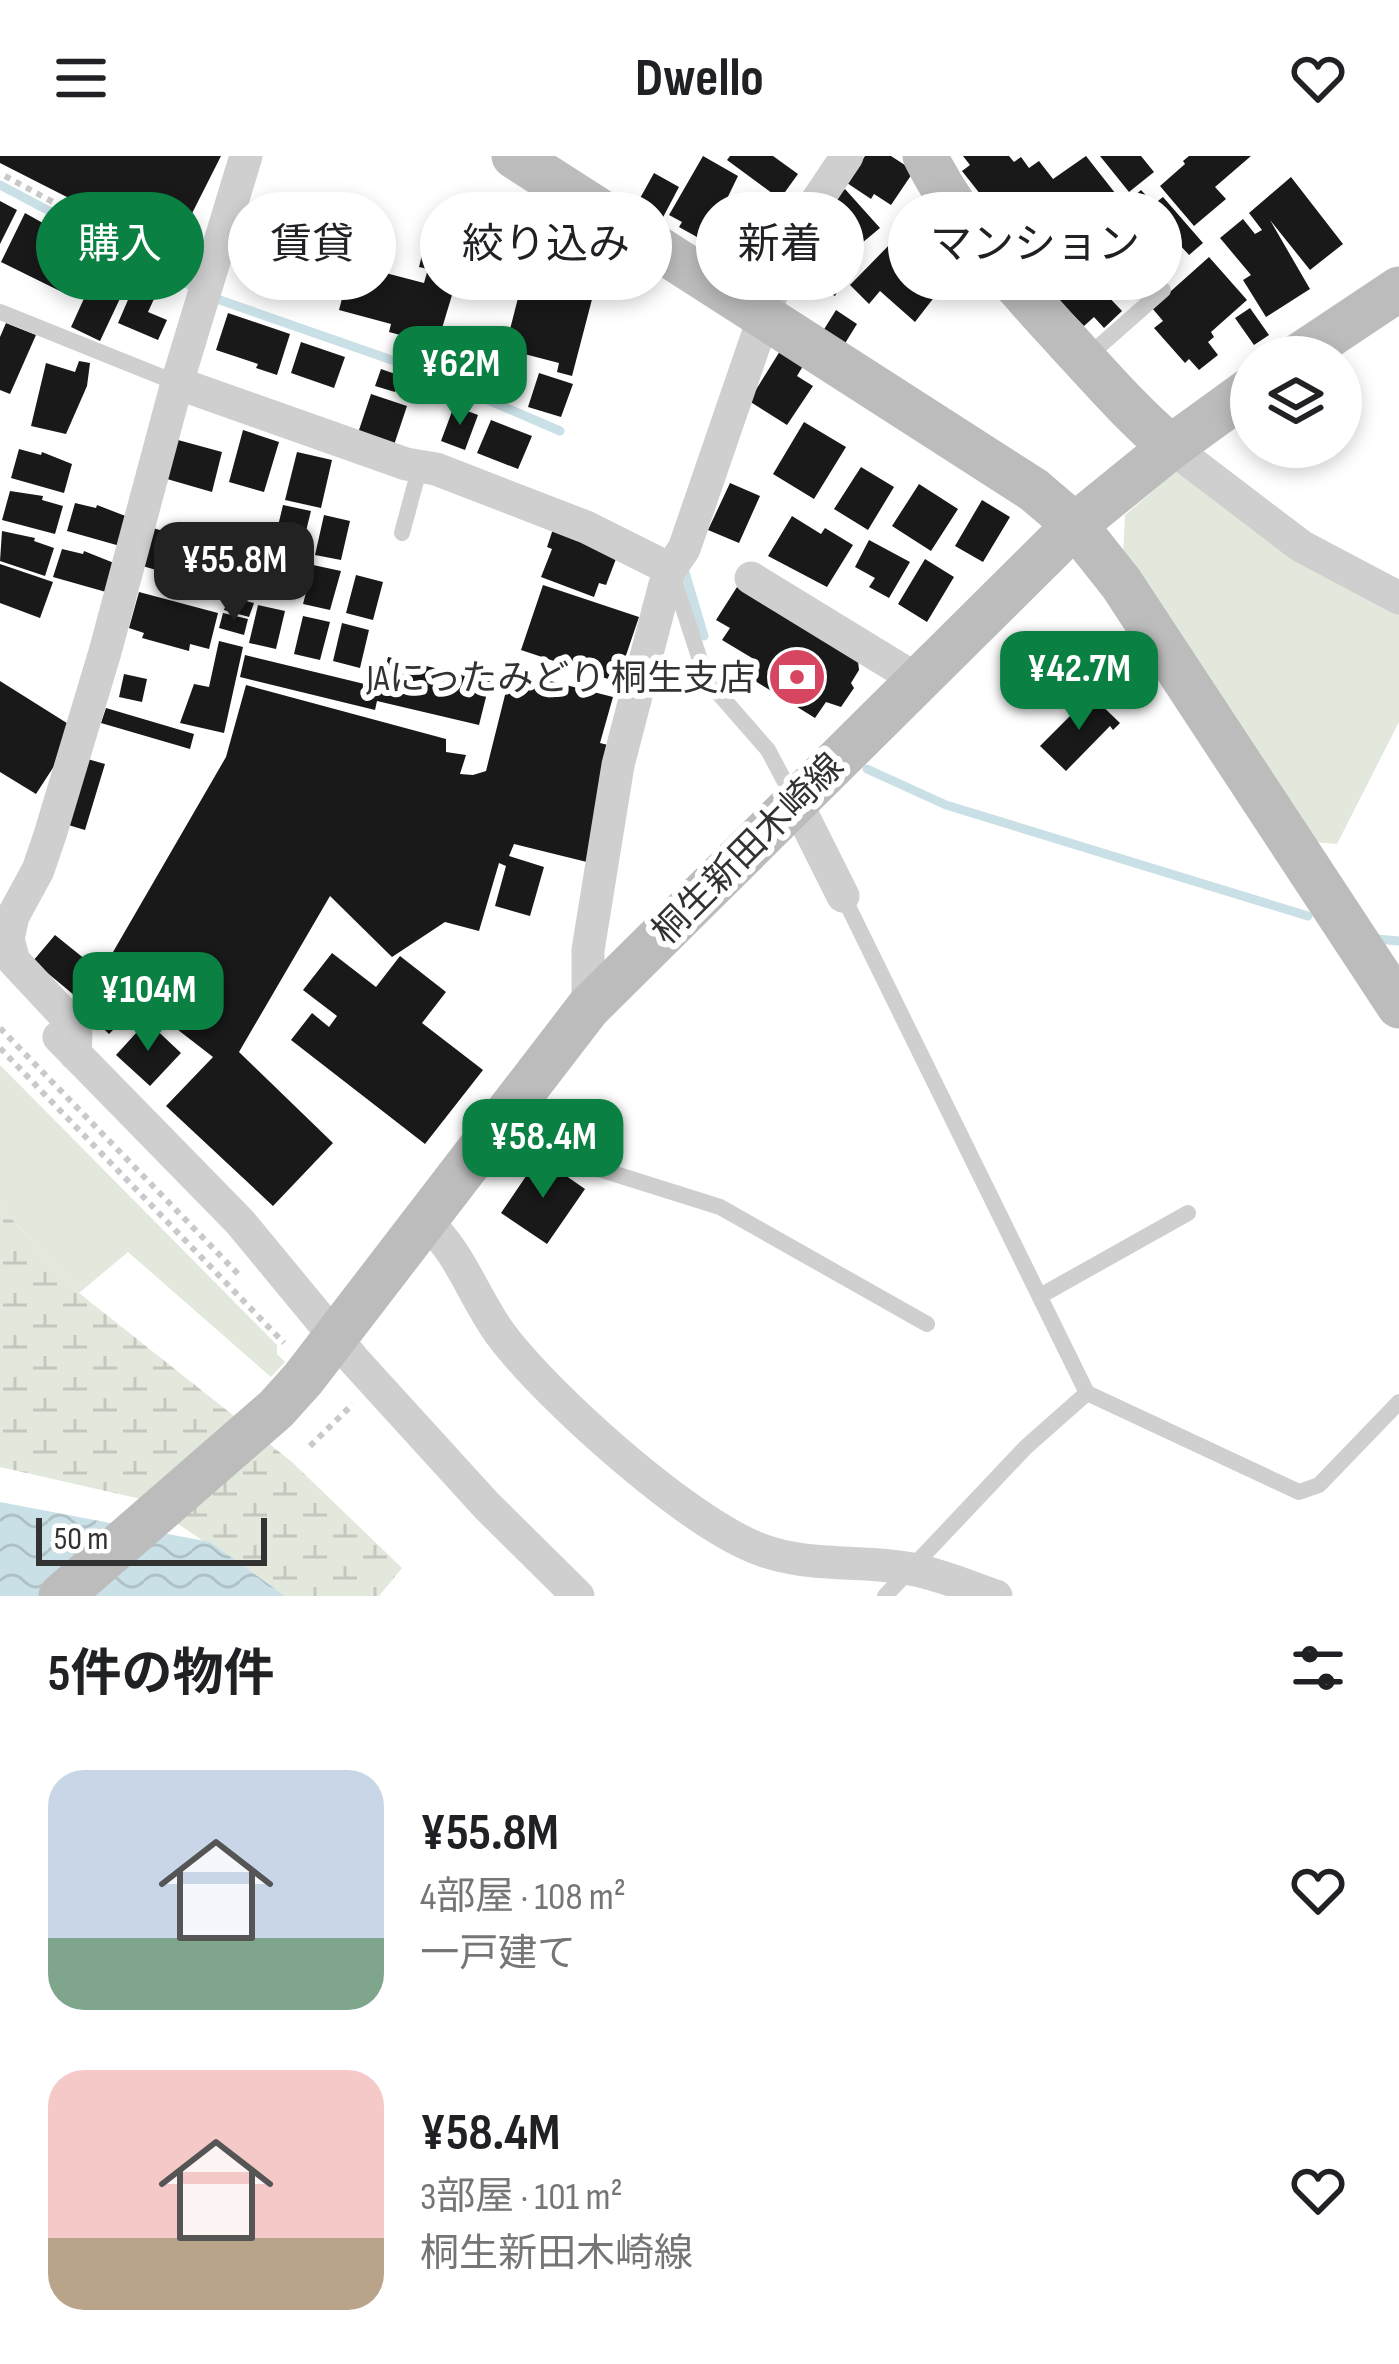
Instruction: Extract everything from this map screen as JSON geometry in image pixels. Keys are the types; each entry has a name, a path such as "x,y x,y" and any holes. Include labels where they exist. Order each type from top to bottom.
{"main road":[{"path":"514,156 1034,490 1075,524 1121,584 1399,1006"},
{"path":"934,160 979,241 1084,359 1171,447"},
{"path":"1328,336 1399,289"},
{"name":"桐生新田木崎線","path":"61,1596 276,1409 307,1355 426,1222 587,1009 1075,524 1230,404"}],"street":[{"path":"75,1054 71,1022 14,961 8,939 13,916 38,870 50,835 246,156"},
{"path":"587,1009 588,950 618,765 670,569 684,549 790,241 847,156"},
{"path":"177,383 586,527 670,569"},
{"path":"1171,447 1301,546 1399,598"},
{"path":"751,578 916,679"},
{"path":"794,800 843,896"},
{"path":"0,976 240,1222 307,1355 487,1506 578,1596"},
{"path":"426,1222 443,1236 480,1304 519,1357 693,1511 756,1548 792,1558 908,1568 996,1596"}],"lane":[{"path":"1084,359 1152,300"},
{"path":"0,312 177,383"},
{"path":"402,533 420,466"},
{"path":"670,569 700,663 713,687 768,750 794,800"},
{"path":"843,896 1087,1393 1299,1492 1319,1485 1399,1402"},
{"path":"511,1108 541,1143 561,1157 720,1207 927,1324"},
{"path":"1040,1296 1188,1213"},
{"path":"885,1596 1026,1447 1087,1393"}],"path":[{"path":"5,176 207,284"},
{"path":"0,1028 252,1288"},
{"path":"0,1048 307,1355"},
{"path":"310,1446 353,1404"}],"green space":[{"path":"1175,472 1189,473 1399,602 1399,722 1337,844 1314,842 1123,555 1125,515"},
{"path":"0,1065 277,1345 277,1354 285,1362 271,1377 128,1252 79,1293 0,1206"},
{"path":"0,1206 79,1293 292,1462 402,1568 379,1596 285,1596 141,1499 0,1467"}],"water":[{"path":"0,1502 210,1542 285,1596 0,1596"}],"building":[{"path":"0,156 221,156 203,192 57,192 0,163"},
{"path":"703,156 738,176 730,192 696,192 696,236 679,227 682,222 672,217"},
{"path":"730,156 773,156 798,174 785,192 770,192 727,160"},
{"path":"865,156 891,156 914,171 900,192 888,192 888,203 874,194 871,199 847,183"},
{"path":"963,156 1009,156 1014,162 1021,157 1029,168 1039,161 1053,179 1086,156 1114,192 979,192 962,171 970,165"},
{"path":"1100,156 1141,156 1154,172 1129,192"},
{"path":"1189,156 1251,156 1215,187 1226,199 1194,226 1182,212 1182,192 1165,192 1160,186"},
{"path":"654,173 679,187 672,200 672,192 643,192"},
{"path":"1291,177 1343,244 1310,270 1270,220 1310,289 1266,317 1243,280 1251,275 1220,238 1243,219 1255,234 1262,230 1249,213"},
{"path":"0,201 17,210 0,244"},
{"path":"864,210 880,228 864,241"},
{"path":"25,213 36,219 36,279 1,262"},
{"path":"1182,219 1203,243 1189,255 1182,247"},
{"path":"888,246 888,298 880,291 869,304 864,299 864,271"},
{"path":"1209,257 1247,300 1211,332 1214,337 1208,342 1218,355 1199,370 1189,359 1185,363 1154,328 1163,321 1152,308 1161,300 1182,300 1182,281"},
{"path":"396,276 420,282 420,300 450,300 437,345 389,332 391,324 339,310 342,300 396,300"},
{"path":"83,300 119,300 100,341 71,327"},
{"path":"128,300 154,300 148,312 167,320 158,340 118,323"},
{"path":"517,300 592,300 572,376 557,372 559,363 505,349"},
{"path":"890,300 932,300 915,322"},
{"path":"1058,300 1112,300 1122,311 1104,328 1094,317 1084,326"},
{"path":"1250,308 1269,335 1248,336 1235,318"},
{"path":"836,310 857,324 844,345 823,331"},
{"path":"228,313 290,334 277,375 216,350"},
{"path":"6,323 36,335 10,394 0,390 0,337"},
{"path":"457,327 496,338 485,377 446,366"},
{"path":"301,342 345,357 334,388 291,373"},
{"path":"780,351 803,366 797,376 813,386 787,425 749,401"},
{"path":"79,361 90,363 87,386 66,434 31,426 46,363 75,372"},
{"path":"381,369 401,376 395,392 375,386"},
{"path":"539,373 573,384 561,417 528,407"},
{"path":"371,394 407,406 393,448 357,436"},
{"path":"454,406 478,415 465,450 441,441"},
{"path":"491,420 532,436 518,469 477,453"},
{"path":"804,422 846,447 814,499 773,474"},
{"path":"243,430 279,442 264,492 229,482"},
{"path":"178,440 222,452 212,492 167,479"},
{"path":"19,449 72,464 64,493 11,478"},
{"path":"297,452 332,460 321,508 285,500"},
{"path":"861,467 894,487 868,530 834,509"},
{"path":"730,483 760,496 739,543 708,530"},
{"path":"919,484 958,509 931,551 892,526"},
{"path":"10,491 43,496 42,500 63,506 55,534 2,520"},
{"path":"982,500 1010,517 983,562 955,546"},
{"path":"75,503 97,505 128,517 120,546 67,531"},
{"path":"283,505 311,511 289,599 262,593"},
{"path":"324,515 350,521 341,560 315,555"},
{"path":"792,516 821,534 825,528 853,545 827,587 768,556"},
{"path":"168,525 204,535 191,580 139,565 150,527 166,532"},
{"path":"210,526 234,532 230,543 249,549 238,589 194,577 209,542 225,547 226,542 207,537"},
{"path":"554,526 619,551 606,585 599,583 594,597 541,577 552,549 547,547"},
{"path":"2,531 35,538 54,548 45,576 0,561"},
{"path":"869,540 910,562 889,598 869,587 875,578 855,567"},
{"path":"62,549 84,551 114,563 106,592 53,577"},
{"path":"925,559 954,577 927,622 898,604"},
{"path":"0,564 53,582 40,618 0,603"},
{"path":"313,565 341,571 330,610 303,604"},
{"path":"356,575 383,582 373,620 346,613"},
{"path":"543,585 639,617 617,682 521,650"},
{"path":"737,587 858,661 859,670 851,683 854,688 841,707 826,702 815,718 747,676 757,661 722,640 730,628 716,620"},
{"path":"139,592 218,613 209,649 190,644 189,651 142,638 144,633 129,628"},
{"path":"229,597 254,603 249,617 224,610"},
{"path":"258,605 285,611 276,649 249,643"},
{"path":"223,613 248,619 244,635 219,628"},
{"path":"303,616 330,622 320,660 294,654"},
{"path":"342,623 369,630 360,668 333,661"},
{"path":"1031,639 1048,648 1049,668 1068,668 1074,676 1074,694 1067,700 1050,700 1040,685 1042,675 1023,674 1016,667 1016,648"},
{"path":"219,641 243,647 224,733 180,723 194,684 209,687"},
{"path":"245,655 381,688 388,657 490,681 479,725 377,701 375,710 240,677"},
{"path":"511,671 613,697 600,743 612,746 595,864 514,844 509,856 544,867 530,916 495,906 506,866 499,863 479,931 445,922 392,957 330,896 239,1052 333,1143 273,1206 166,1106 213,1057 102,971 226,757 246,685 446,739 446,752 466,755 460,774 473,775 486,771"},
{"path":"124,674 147,679 142,702 119,697"},
{"path":"0,681 70,725 60,757 36,794 0,772"},
{"path":"1091,695 1120,723 1113,730 1110,726 1066,771 1040,746"},
{"path":"106,708 194,734 190,749 101,723"},
{"path":"84,758 105,764 85,830 65,824"},
{"path":"55,935 96,968 74,995 33,961"},
{"path":"332,953 376,987 400,956 446,992 422,1023 483,1070 425,1144 291,1040 312,1013 329,1027 337,1016 303,990"},
{"path":"101,975 136,1007 109,1034 76,1002"},
{"path":"147,1021 181,1053 150,1086 116,1055"},
{"path":"539,1157 585,1189 547,1244 501,1213"}],"waterway":[{"path":"0,185 36,204"},
{"path":"217,299 409,366 560,431"},
{"path":"685,572 704,636"},
{"path":"867,769 946,805 1308,916"},
{"path":"1377,939 1399,941"}],"place":[{"name":"JAにったみどり 桐生支店","path":"797,677"}]}
